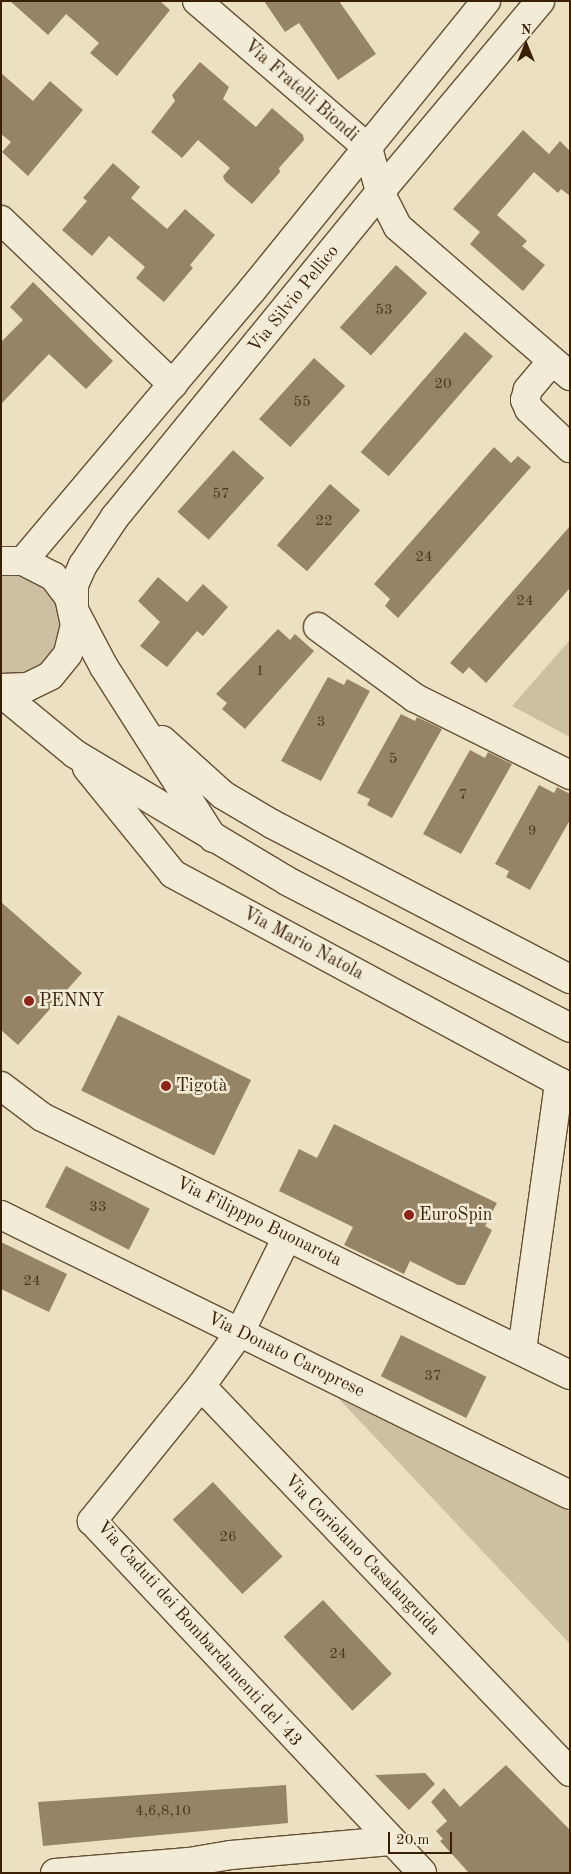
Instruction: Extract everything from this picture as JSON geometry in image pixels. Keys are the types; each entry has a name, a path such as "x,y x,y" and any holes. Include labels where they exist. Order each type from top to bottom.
{"street":[{"name":"Via Fratelli Biondi","path":"197,1 368,148 380,192 398,227 561,368 528,390 525,400 529,409 570,448"},
{"path":"12,561 173,385 486,1"},
{"name":"Via Silvio Pellico","path":"1,688 15,689 38,683 60,666 74,640 74,586 83,565 115,516 380,192 540,1"},
{"path":"1,220 173,385"},
{"name":"Via Mario Natola","path":"1,543 12,561 53,576 69,597 74,610 126,706 213,838"},
{"path":"318,627 415,698 570,775"},
{"name":"Via Mario Natola","path":"1,693 75,754 213,838 287,881 570,1028"},
{"name":"Via Mario Natola","path":"126,706 223,795 272,824 570,979"},
{"name":"Via Mario Natola","path":"75,754 173,874 564,1085"},
{"path":"522,1350 564,1085"},
{"name":"Via Filipppo Buonarota","path":"1,1086 42,1117 570,1375"},
{"name":"Via Donato Caroprese","path":"1,1215 570,1495"},
{"path":"201,1386 240,1332 287,1237"},
{"name":"Via Coriolano Casalanguida","path":"201,1386 560,1752 570,1772"},
{"name":"Via Caduti dei Bombardamenti del '43","path":"201,1386 92,1521 422,1873"},
{"path":"55,1873 185,1868 231,1855 390,1841"}],"shaded area":[{"path":"13,575 31,579 45,589 56,603 62,620 62,637 45,668 1,681 1,576"},
{"path":"570,640 570,737 512,706"},
{"path":"338,1398 570,1512 570,1644"}],"building":[{"path":"10,1 160,1 170,10 117,76 90,53 99,43 66,14 48,35"},
{"path":"264,1 339,1 376,54 338,80 299,23 285,32"},
{"path":"200,62 229,87 223,99 256,127 272,108 303,135 304,140 279,168 280,172 252,204 225,181 223,176 230,168 198,140 182,158 151,132 175,101 172,95"},
{"path":"1,73 33,101 50,81 83,110 28,176 2,152 11,142 1,134"},
{"path":"523,130 549,154 560,141 570,151 570,196 561,189 558,193 534,172 497,215 527,241 522,246 545,265 523,291 470,244 480,232 453,209"},
{"path":"113,163 140,187 131,198 167,229 185,209 215,235 190,265 193,268 164,302 136,278 145,267 109,236 92,256 62,230 87,201 83,198"},
{"path":"396,265 427,293 371,356 340,327"},
{"path":"33,282 113,361 86,389 49,354 1,404 1,342 23,320 10,307"},
{"path":"465,332 493,356 389,476 361,452"},
{"path":"314,358 345,386 290,447 259,419"},
{"path":"494,447 511,463 518,456 531,467 398,618 385,606 390,599 374,584"},
{"path":"233,450 264,478 209,540 177,512"},
{"path":"330,484 360,510 307,571 277,545"},
{"path":"570,526 570,588 486,683 469,667 463,674 450,663"},
{"path":"158,577 187,602 203,584 228,607 203,636 197,631 167,667 140,646 160,622 138,601"},
{"path":"278,629 290,640 295,634 314,651 245,729 222,709 227,703 216,694"},
{"path":"328,677 344,685 347,679 370,691 321,781 281,761"},
{"path":"401,714 415,721 417,717 442,729 392,818 367,805 370,799 357,793"},
{"path":"470,750 485,758 488,752 512,764 461,854 423,834"},
{"path":"539,785 554,793 557,787 570,794 570,820 530,890 506,877 509,871 495,864"},
{"name":"PENNY","path":"1,902 82,973 18,1045 1,1030"},
{"name":"Tigotà","path":"118,1015 251,1080 214,1155 81,1090"},
{"name":"EuroSpin","path":"334,1124 497,1203 485,1226 492,1230 465,1285 458,1285 410,1261 404,1274 344,1245 353,1227 279,1191 299,1149 317,1158"},
{"path":"66,1166 150,1209 129,1250 45,1207"},
{"path":"1,1242 67,1274 49,1312 1,1289"},
{"path":"401,1335 486,1377 466,1418 381,1376"},
{"path":"213,1482 283,1557 242,1594 173,1520"},
{"path":"323,1600 392,1674 352,1711 284,1637"},
{"path":"506,1765 570,1830 570,1873 469,1873 440,1841 443,1839 436,1831 447,1821 431,1802 444,1788 460,1807"},
{"path":"425,1773 435,1784 409,1810 375,1775"},
{"path":"286,1785 288,1823 43,1846 38,1802"}],"place":[{"name":"PENNY","path":"29,1001"},
{"name":"Tigotà","path":"166,1086"},
{"name":"EuroSpin","path":"409,1215"}]}
